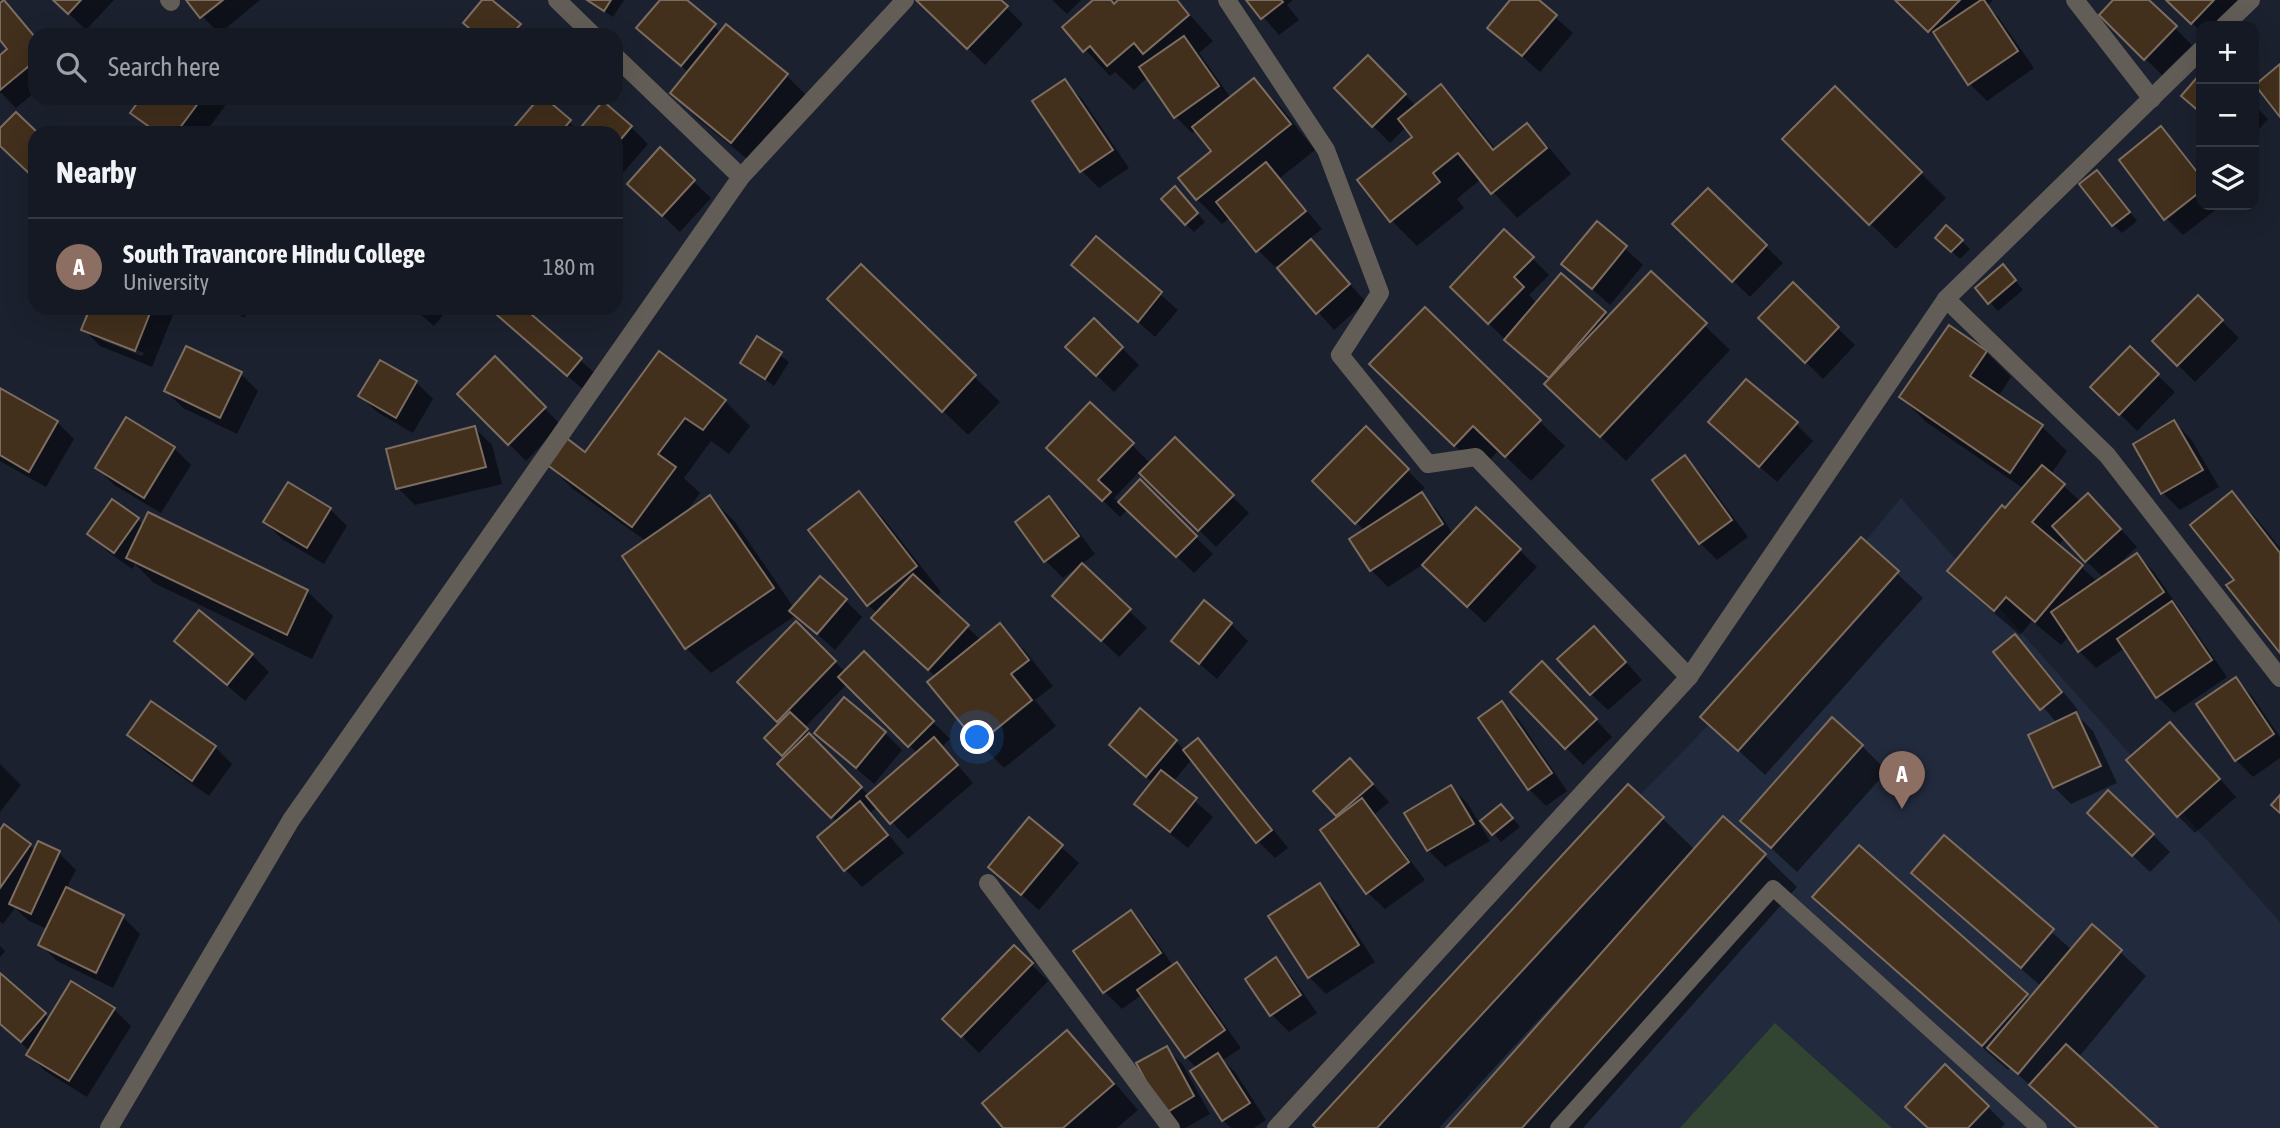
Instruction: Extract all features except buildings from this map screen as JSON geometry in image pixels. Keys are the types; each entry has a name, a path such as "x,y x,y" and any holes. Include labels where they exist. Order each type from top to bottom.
{"street":[{"path":"556,0 586,28"},
{"path":"109,1128 291,820 741,177 905,0"},
{"path":"1227,0 1326,150 1380,293 1340,355 1428,464 1476,457 1689,677"},
{"path":"2076,0 2152,99"},
{"path":"2229,21 2251,0"},
{"path":"1276,1128 1689,677 1946,299 2196,55"},
{"path":"623,64 741,177"},
{"path":"1946,299 2107,455 2280,678"},
{"path":"988,883 1171,1128"}],"lane":[{"path":"1558,1128 1773,888 2039,1128"}],"shaded area":[{"path":"1901,498 2280,922 2280,1128 1314,1128 1737,696"}],"green space":[{"path":"1775,1023 1892,1128 1680,1128"}],"place":[{"name":"South Travancore Hindu College","path":"1902,809"}]}
